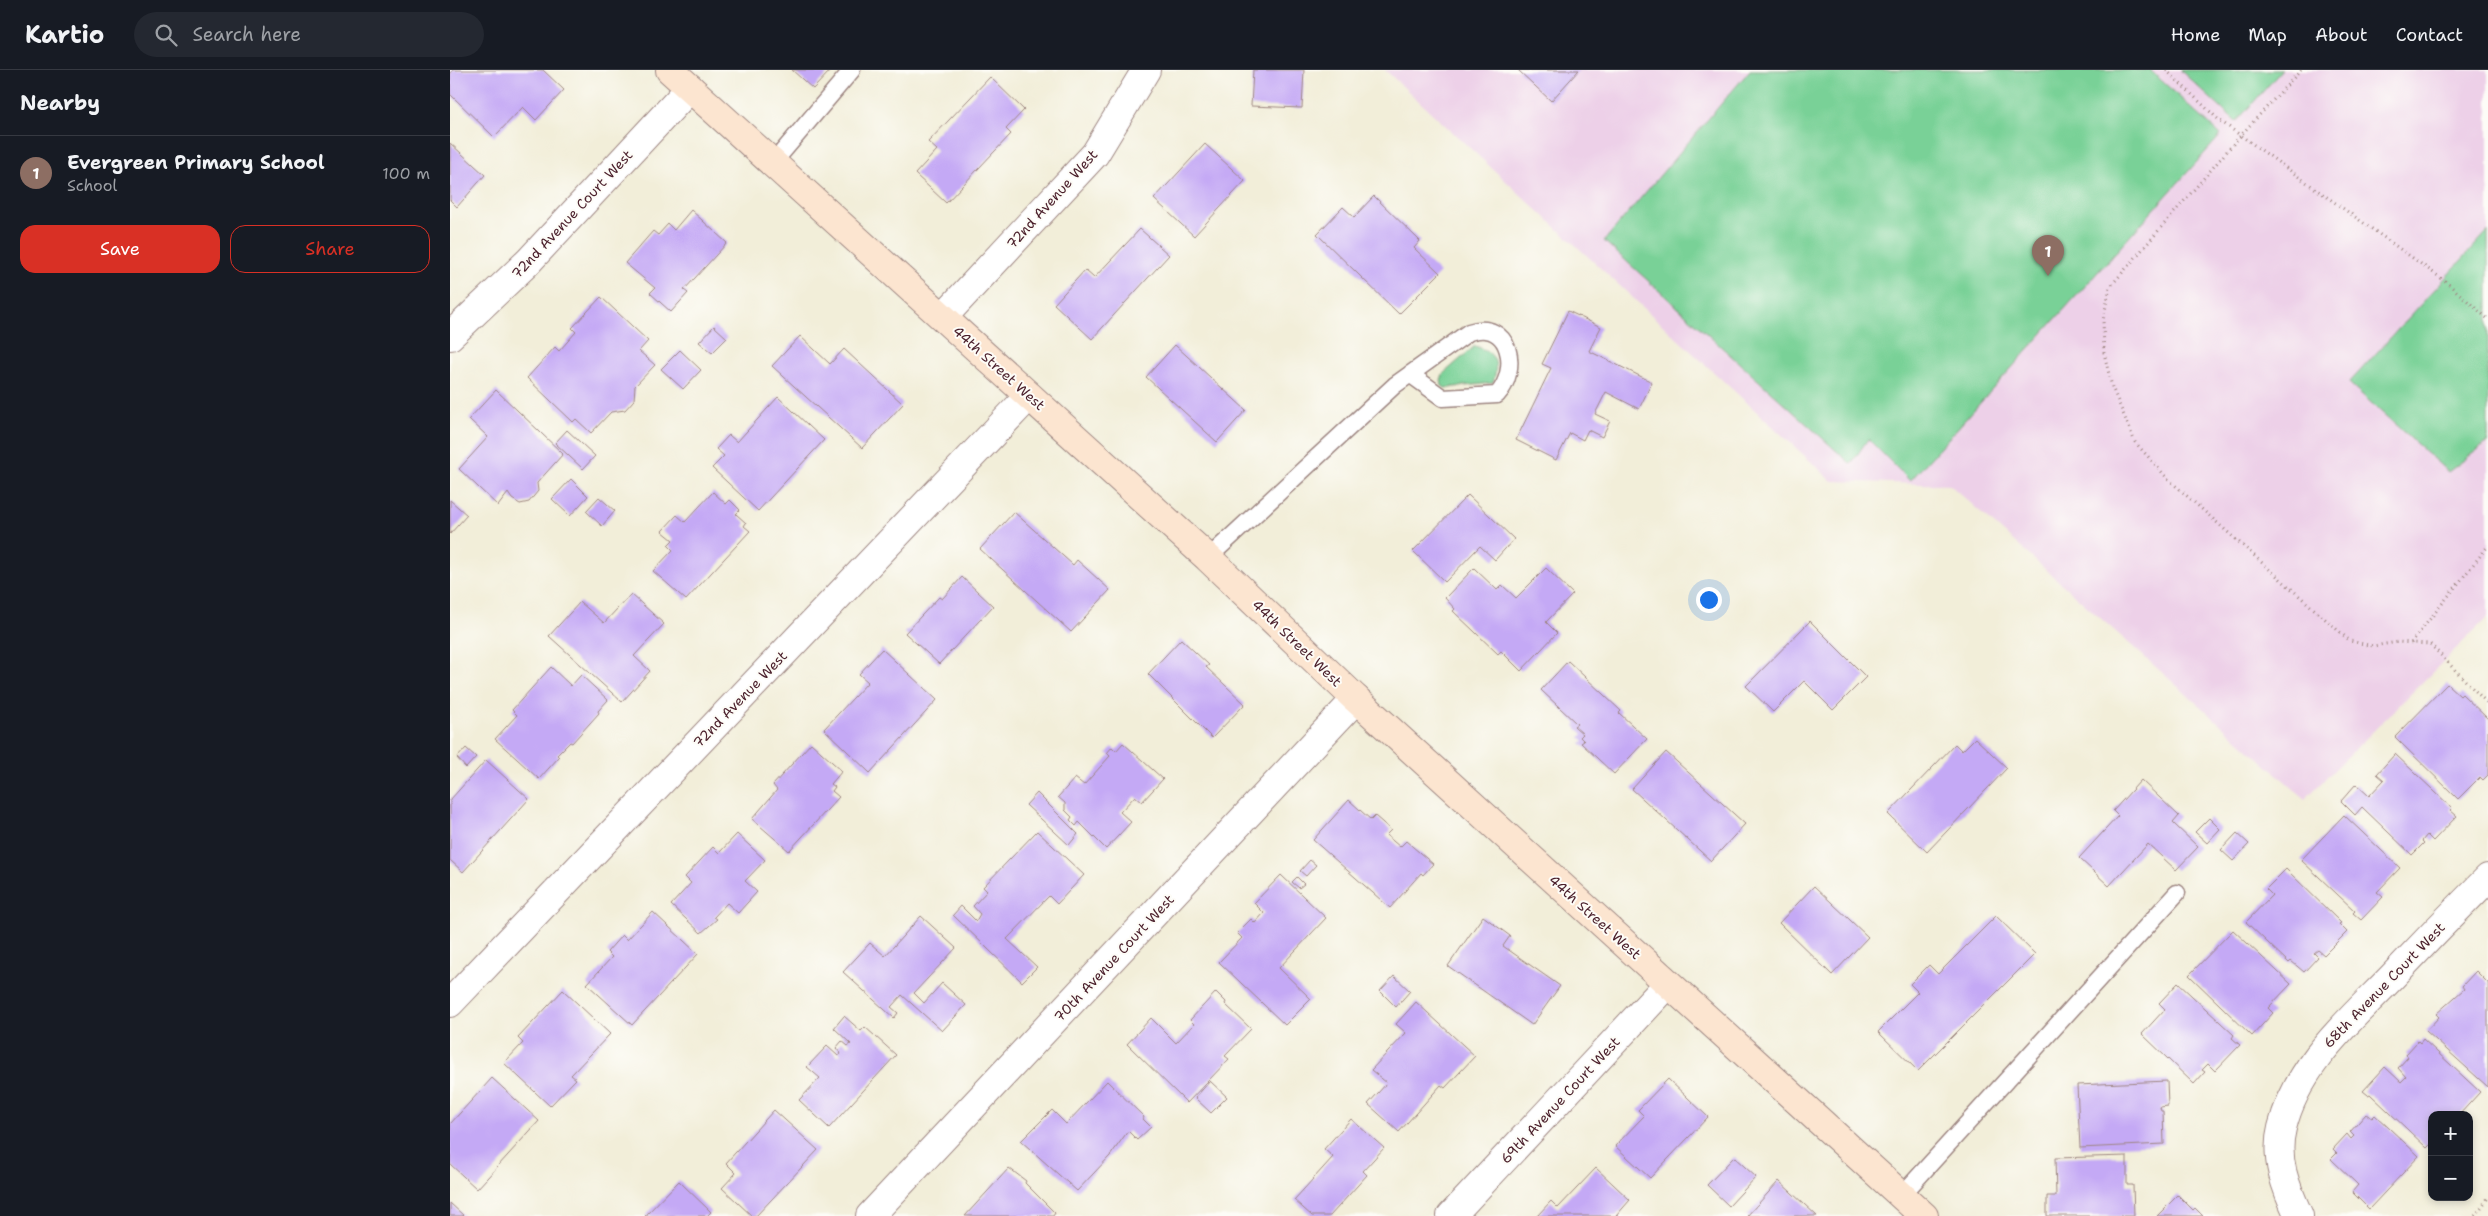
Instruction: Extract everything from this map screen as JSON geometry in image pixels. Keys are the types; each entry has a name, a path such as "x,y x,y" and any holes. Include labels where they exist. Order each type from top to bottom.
{"street":[{"name":"44th Street West","path":"670,70 1208,558 1356,699 1924,1216"},
{"name":"72nd Avenue West","path":"943,317 1095,154 1146,70"},
{"name":"72nd Avenue Court West","path":"450,336 528,262 690,88"},
{"name":"72nd Avenue West","path":"450,1002 1029,396"},
{"name":"70th Avenue Court West","path":"870,1216 1356,699"},
{"name":"68th Avenue Court West","path":"2299,1216 2288,1193 2279,1161 2282,1129 2294,1097 2325,1045 2488,878"},
{"name":"69th Avenue Court West","path":"1452,1216 1668,984"}],"lane":[{"path":"773,163 852,70"},
{"path":"1208,558 1395,385 1410,374 1469,332 1480,329 1490,332 1503,340 1510,366 1505,386 1496,395 1443,398 1410,374"},
{"path":"1902,1196 2177,894"}],"path":[{"path":"2166,70 2219,120 2445,281 2488,320"},
{"path":"2300,70 2241,135 2110,287 2103,320 2104,353 2112,387 2135,442 2168,479 2350,641 2373,646 2398,642 2430,644 2488,704"},
{"path":"2411,643 2488,546"},
{"path":"2475,1216 2488,1198"}],"shaded area":[{"path":"1385,70 2488,70 2488,617 2305,799 1950,485 1832,481"}],"green space":[{"path":"1750,70 2150,70 2221,135 1910,481 1868,439 1851,464 1604,241"},
{"path":"2180,70 2282,70 2236,122"},
{"path":"2488,231 2488,442 2448,472 2349,383"},
{"path":"1475,346 1488,352 1494,359 1496,369 1493,383 1445,388 1442,386 1443,374"}],"building":[{"path":"453,70 543,70 564,90 536,120 523,107 494,137 450,94 450,74"},
{"path":"792,70 831,70 813,89"},
{"path":"1253,70 1304,70 1302,108 1251,106"},
{"path":"1518,70 1579,70 1551,101"},
{"path":"990,77 1024,110 1006,129 1011,134 946,203 915,174 937,150 928,142"},
{"path":"450,143 485,175 457,207 450,200"},
{"path":"1205,144 1245,181 1194,236 1154,199"},
{"path":"1374,196 1420,241 1414,248 1440,273 1399,314 1317,234 1343,207 1354,217"},
{"path":"691,210 727,243 684,290 688,293 671,312 650,293 655,288 625,263 653,231 658,235 668,224 674,230"},
{"path":"1140,229 1169,255 1092,339 1054,304 1085,270 1094,278"},
{"path":"601,297 648,341 639,351 655,365 635,386 634,400 625,410 611,412 591,433 576,419 573,422 527,378 555,347 559,351 576,332 572,328"},
{"path":"1568,311 1601,327 1589,351 1652,382 1639,409 1606,392 1595,414 1610,421 1602,437 1588,430 1583,440 1570,433 1556,460 1516,440 1551,368 1542,364"},
{"path":"714,326 727,338 712,353 699,342"},
{"path":"800,336 830,364 844,349 903,404 862,448 772,366"},
{"path":"1175,345 1246,410 1217,442 1146,377"},
{"path":"680,350 701,370 683,389 661,369"},
{"path":"496,390 563,454 537,483 538,491 529,502 520,504 512,499 508,493 498,506 459,469 488,437 469,419"},
{"path":"778,397 824,440 758,511 712,468 724,456 716,449 729,435 737,442"},
{"path":"567,430 595,456 583,469 555,443"},
{"path":"571,479 588,496 570,516 552,499"},
{"path":"713,492 726,504 730,500 740,510 736,514 746,523 744,526 750,531 686,600 653,571 673,550 668,545 673,540 662,531 677,515 685,522"},
{"path":"1468,495 1514,539 1495,560 1480,546 1445,582 1413,551"},
{"path":"599,497 615,511 602,526 586,511"},
{"path":"450,500 467,515 450,534"},
{"path":"1014,512 1073,565 1077,560 1110,590 1071,632 980,549"},
{"path":"1474,568 1497,590 1502,585 1516,598 1546,568 1573,594 1546,622 1557,633 1521,671 1501,651 1498,654 1453,611 1455,609 1445,598"},
{"path":"962,577 993,606 939,664 905,633 939,597 942,599"},
{"path":"631,594 664,624 634,656 650,671 622,702 549,636 580,602 604,623"},
{"path":"1810,621 1866,677 1833,710 1804,681 1773,712 1746,686"},
{"path":"1181,639 1209,665 1206,667 1245,704 1212,738 1148,674"},
{"path":"882,649 937,700 870,773 824,729 868,682 859,674"},
{"path":"1568,661 1621,711 1619,713 1647,739 1614,774 1581,743 1584,741 1580,737 1583,734 1574,726 1577,724 1541,690"},
{"path":"551,667 571,686 581,675 608,700 572,743 570,742 557,755 559,757 539,779 495,739 517,715 512,710"},
{"path":"2447,684 2460,696 2462,694 2488,719 2488,775 2483,780 2480,777 2458,799 2395,737"},
{"path":"1975,738 2007,768 1927,852 1888,814 1955,744 1962,751"},
{"path":"811,743 842,771 831,784 835,787 832,791 839,797 789,851 752,819 777,790 773,785"},
{"path":"1123,743 1163,779 1142,802 1135,796 1120,812 1131,822 1106,849 1079,822 1076,826 1070,820 1072,817 1065,810 1065,803 1058,797 1075,778 1084,785 1110,756 1107,753 1112,747 1116,751"},
{"path":"466,748 476,757 466,768 457,758"},
{"path":"1666,752 1745,824 1711,861 1632,789"},
{"path":"2395,754 2452,808 2450,810 2457,816 2433,841 2427,835 2422,841 2424,843 2412,855 2362,807 2355,815 2341,801 2356,784 2369,796 2384,780 2377,774"},
{"path":"486,760 529,799 463,872 450,860 450,800"},
{"path":"2141,780 2179,816 2173,823 2198,847 2176,870 2148,844 2109,886 2079,858 2118,816 2113,811"},
{"path":"1037,793 1078,834 1069,845 1026,805"},
{"path":"1349,800 1371,820 1375,816 1391,830 1386,835 1400,847 1406,841 1433,864 1423,875 1421,873 1390,908 1313,840"},
{"path":"2344,815 2400,868 2377,892 2383,897 2361,920 2353,913 2355,911 2301,860"},
{"path":"2209,818 2220,829 2207,843 2195,832"},
{"path":"1037,831 1084,875 1057,904 1049,896 1007,939 1037,967 1022,982 953,915 961,906 976,921 980,914 973,906 987,891 983,887"},
{"path":"2237,833 2249,844 2233,861 2221,850"},
{"path":"737,834 765,860 745,881 757,892 738,913 727,903 714,917 717,919 701,933 671,905 691,883 685,877 713,847 719,853"},
{"path":"1310,860 1316,865 1306,876 1300,871"},
{"path":"2286,869 2341,923 2339,924 2347,932 2324,955 2318,950 2314,953 2318,957 2304,972 2291,961 2289,963 2246,922 2272,895 2266,889"},
{"path":"1281,875 1326,918 1279,968 1311,999 1285,1025 1219,962 1242,938 1237,933 1251,919 1255,923 1264,913 1254,903"},
{"path":"1297,877 1304,884 1299,888 1292,882"},
{"path":"1814,886 1868,937 1832,975 1779,923"},
{"path":"653,912 698,954 632,1025 587,984 612,957 607,952 622,935 627,940"},
{"path":"921,916 956,948 914,993 924,1003 942,983 966,1005 942,1031 902,995 891,1007 898,1013 894,1018 843,972 870,943 885,956"},
{"path":"1483,916 1510,936 1503,946 1560,986 1532,1025 1448,966"},
{"path":"1996,916 2035,954 1918,1071 1878,1032 1918,992 1910,984 1929,965 1938,974"},
{"path":"2233,930 2291,984 2268,1008 2273,1013 2252,1036 2189,975"},
{"path":"2476,971 2488,983 2488,1087 2426,1031 2439,1017 2436,1014 2464,989 2462,986"},
{"path":"1394,976 1410,991 1396,1007 1380,991"},
{"path":"2178,983 2234,1035 2232,1038 2240,1045 2215,1071 2208,1064 2202,1070 2205,1072 2194,1084 2142,1034 2165,1009 2159,1003"},
{"path":"563,990 610,1034 571,1075 576,1079 550,1106 504,1063 523,1043 518,1038"},
{"path":"1216,992 1226,1002 1225,1004 1251,1029 1225,1056 1229,1059 1187,1103 1127,1044 1151,1018 1176,1043 1194,1024 1190,1020"},
{"path":"1416,1002 1475,1056 1445,1088 1441,1085 1399,1132 1368,1104 1387,1083 1371,1070 1406,1033 1396,1024"},
{"path":"844,1016 861,1031 865,1027 896,1055 829,1128 799,1100 820,1078 807,1067 827,1046 838,1056 841,1054 836,1048 842,1041 848,1046 851,1044 834,1028"},
{"path":"2423,1039 2480,1092 2463,1111 2428,1111 2427,1148 2370,1094 2368,1095 2363,1091 2385,1067 2401,1082 2406,1077 2398,1068 2408,1057 2406,1054 2418,1041 2420,1043"},
{"path":"492,1078 539,1121 477,1189 450,1164 450,1124"},
{"path":"1668,1079 1708,1117 1650,1178 1615,1146 1644,1116 1638,1110"},
{"path":"1107,1081 1144,1117 1143,1119 1151,1127 1137,1140 1128,1131 1110,1156 1077,1191 1021,1141 1052,1110 1066,1124"},
{"path":"1210,1081 1227,1097 1211,1113 1195,1098"},
{"path":"2167,1081 2168,1106 2160,1107 2161,1111 2163,1111 2164,1144 2080,1148 2077,1085"},
{"path":"774,1110 818,1150 756,1216 752,1216 722,1188 736,1173 726,1163"},
{"path":"2366,1114 2372,1118 2375,1115 2419,1156 2369,1209 2352,1192 2358,1185 2331,1159 2337,1153 2333,1149 2347,1134 2351,1139 2354,1136 2350,1132"},
{"path":"1351,1119 1384,1148 1363,1171 1367,1175 1330,1216 1312,1216 1294,1200 1333,1157 1324,1149"},
{"path":"2127,1156 2127,1185 2133,1185 2134,1216 2047,1216 2047,1196 2056,1196 2055,1158"},
{"path":"1734,1157 1756,1177 1729,1206 1707,1185"},
{"path":"1009,1168 1026,1181 1025,1183 1055,1213 1053,1216 965,1216"},
{"path":"1596,1168 1630,1200 1616,1216 1537,1216 1551,1201 1558,1208"},
{"path":"679,1181 711,1212 707,1216 645,1216"},
{"path":"1779,1181 1817,1216 1747,1216"},
{"path":"2178,1195 2193,1210 2195,1208 2203,1216 2157,1216"},
{"path":"450,1203 464,1216 450,1216"}],"place":[{"name":"Evergreen Primary School","path":"2048,276"}]}
